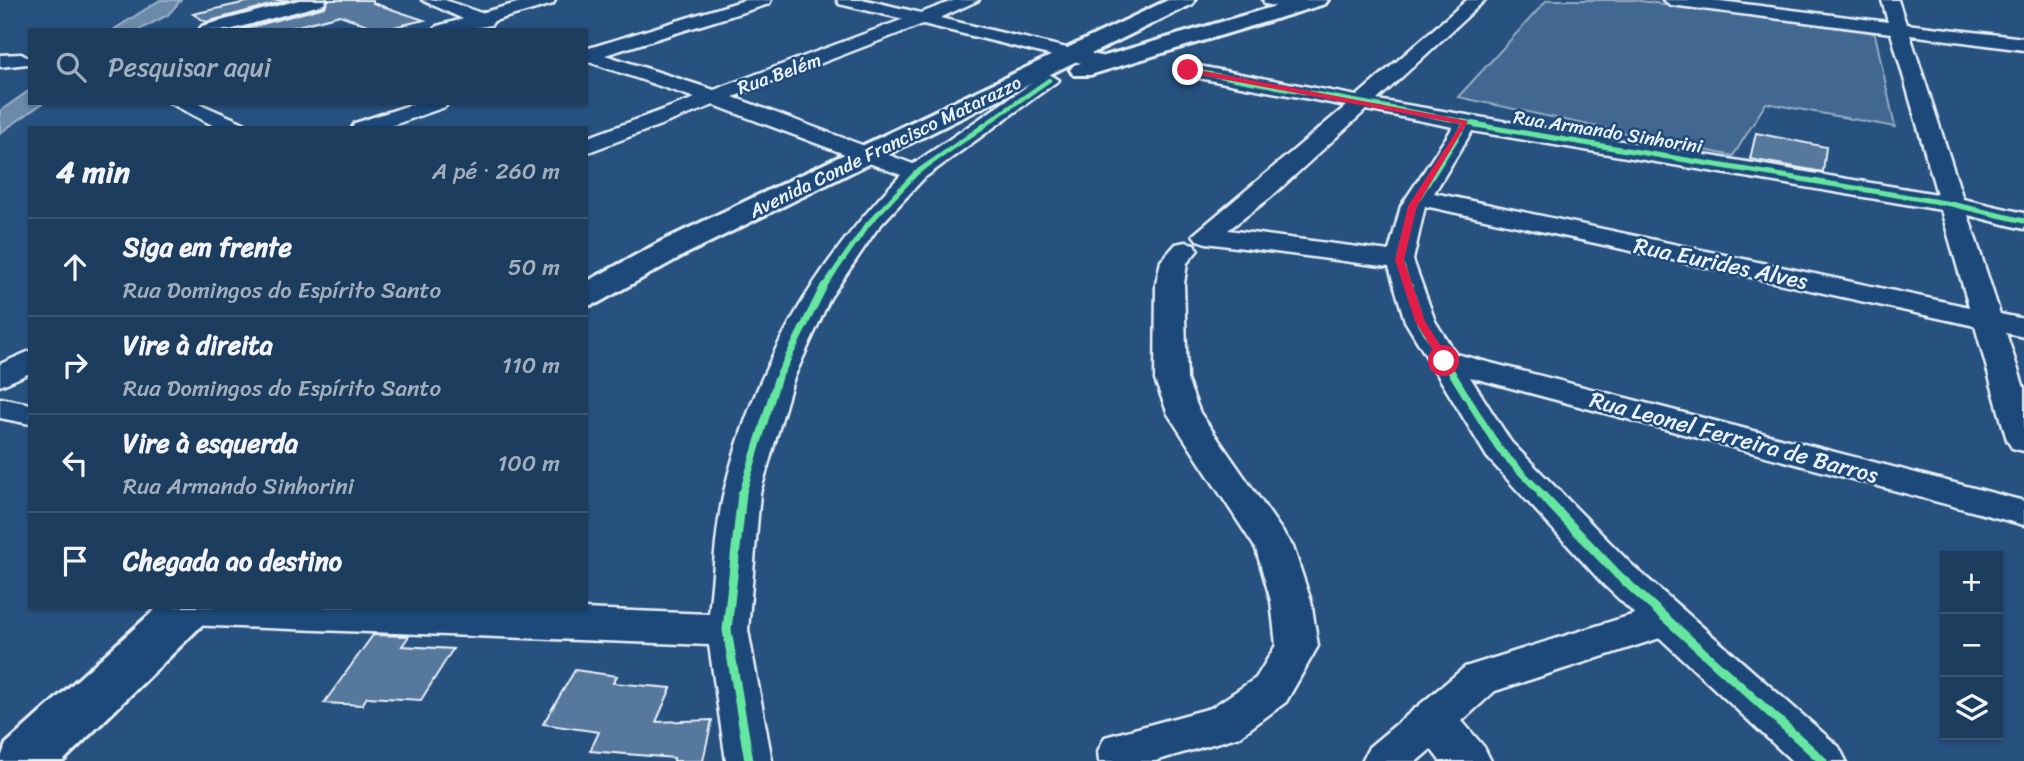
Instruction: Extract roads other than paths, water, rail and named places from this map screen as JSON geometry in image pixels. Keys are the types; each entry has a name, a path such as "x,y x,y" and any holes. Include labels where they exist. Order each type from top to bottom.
{"street":[{"path":"215,28 318,0"},
{"path":"430,0 506,28"},
{"path":"450,28 547,0"},
{"path":"588,54 764,0"},
{"path":"845,0 1106,63"},
{"name":"Rua Belém","path":"588,145 971,0"},
{"name":"Avenida Conde Francisco Matarazzo","path":"588,295 673,248 1185,0"},
{"path":"1271,0 1309,3"},
{"path":"1122,756 1224,723 1271,690 1297,646 1292,601 1274,547 1184,414 1171,380 1170,284 1174,261 1240,211 1477,0"},
{"path":"1671,0 2024,44"},
{"path":"1890,0 2024,440"},
{"path":"977,101 1309,3"},
{"path":"588,56 713,97 916,173"},
{"path":"0,61 21,60"},
{"name":"Rua Armando Sinhorini","path":"1188,70 1466,123 1951,204 2024,221"},
{"path":"749,761 727,630 742,493 777,380 816,298 868,224 916,173 1049,80"},
{"path":"184,105 232,126"},
{"path":"369,126 432,105"},
{"path":"1466,123 1413,206 1400,260 1420,321 1499,449 1618,575 1823,761"},
{"name":"Rua Eurides Alves","path":"1419,197 2024,328"},
{"path":"1196,242 1400,260"},
{"path":"0,377 28,361"},
{"name":"Rua Leonel Ferreira de Barros","path":"1444,361 2024,513"},
{"path":"0,408 28,414"},
{"path":"26,761 188,609"},
{"path":"213,609 727,630"},
{"path":"1385,761 1480,679 1667,620"},
{"path":"1432,718 1468,761"}]}
